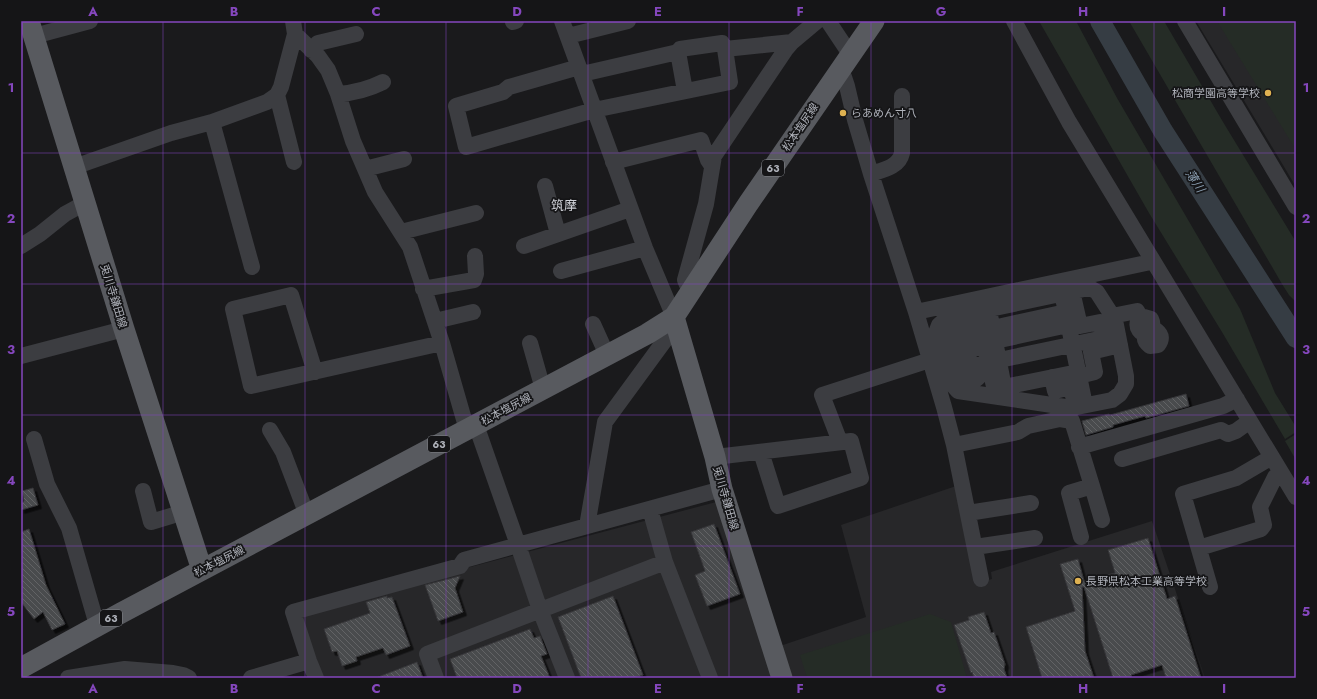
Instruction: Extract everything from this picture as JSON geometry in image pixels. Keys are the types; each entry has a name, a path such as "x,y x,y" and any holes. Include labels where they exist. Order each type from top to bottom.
{"main road":[{"name":"松本塩尻線","path":"21,668 97,626 607,355 675,321 690,292 748,204 874,21"},
{"name":"兎川寺鎌田線","path":"32,29 124,329 202,570"},
{"name":"兎川寺鎌田線","path":"675,321 715,457 722,489 782,678"}],"street":[{"path":"32,29 90,21"},
{"path":"562,21 630,209 675,321 605,422 587,526"},
{"path":"568,36 628,21"},
{"path":"690,292 685,280 706,204 714,156 792,42 817,21"},
{"path":"828,21 851,53"},
{"path":"1014,21 1069,122 1296,497"},
{"path":"1185,21 1296,207"},
{"path":"294,28 328,70 338,94 353,141 375,192 410,247 423,289 472,427 518,545 540,610 568,678"},
{"path":"74,167 171,133 212,122 267,102 277,95 281,87 294,28"},
{"path":"311,50 318,43 356,34"},
{"path":"725,49 792,42"},
{"path":"722,43 725,49 730,82 594,110 466,147 456,106 503,92 509,87 580,70 678,52 680,49 722,43"},
{"path":"678,52 685,91"},
{"path":"838,72 844,77 847,86 855,120 871,174 916,312 944,406 954,445 981,579"},
{"path":"338,94 372,88 383,82"},
{"path":"277,95 294,162"},
{"path":"871,174 888,168 897,163 901,158 902,96"},
{"path":"212,122 252,267"},
{"path":"614,162 701,140 708,160 712,166"},
{"path":"365,169 404,159"},
{"path":"551,192 558,234"},
{"path":"21,246 40,234 65,214 85,203"},
{"path":"524,246 630,209"},
{"path":"401,232 476,213"},
{"path":"570,273 645,248"},
{"path":"423,289 474,280 476,274 475,256"},
{"path":"916,312 1146,263 1152,259"},
{"path":"994,361 983,348 975,348 968,354 960,357 946,345 936,333 939,325 947,318 1071,291 1092,289 1097,292 1096,312"},
{"path":"955,369 951,383 958,391 1002,394 1036,403 1072,408 1112,400 1120,394 1126,384 1126,376 1114,339 1115,320 1096,312 1071,291"},
{"path":"1071,291 1067,319 1079,374 1081,406"},
{"path":"1071,291 1080,326 1100,322 1114,339"},
{"path":"315,372 291,295 233,309 251,386 315,372 442,343"},
{"path":"984,311 994,334 994,361 1002,394"},
{"path":"1096,312 1137,311 1141,318 1147,317 1151,319 1153,324 1154,339"},
{"path":"435,321 473,312"},
{"path":"946,345 1067,319"},
{"path":"994,334 1014,342 1067,319"},
{"path":"592,324 607,355"},
{"path":"21,356 124,329"},
{"path":"955,369 1072,344 1114,339"},
{"path":"1002,394 1045,379 1095,372 1091,352 1114,339"},
{"path":"530,343 543,390"},
{"path":"946,345 955,369 968,381 971,382 976,380 981,374 989,374 1002,394"},
{"path":"840,442 822,395 930,360"},
{"path":"1045,379 1055,390 1070,387 1081,406"},
{"path":"1036,403 1045,379"},
{"path":"1081,453 1222,406 1236,399"},
{"path":"954,445 1018,432 1028,426 1060,419 1072,421 1102,520"},
{"path":"1122,460 1221,430 1228,434 1236,431 1250,421"},
{"path":"270,430 283,452 307,515"},
{"path":"34,439 47,484 69,528 97,626"},
{"path":"715,457 852,441 862,478 778,506 761,452"},
{"path":"1210,588 1183,494 1236,478 1272,456"},
{"path":"1199,548 1261,529 1264,525 1260,507 1275,477 1281,472"},
{"path":"1081,537 1069,493 1092,486"},
{"path":"316,678 293,612 460,566 464,560 722,489"},
{"path":"143,491 151,522 184,512"},
{"path":"968,513 1031,503"},
{"path":"650,509 665,562 710,678"},
{"path":"974,547 1035,538"},
{"path":"436,678 427,654 665,562"},
{"path":"251,678 309,661"},
{"path":"68,678 125,669 173,673 189,678"}],"shaded area":[{"path":"1039,21 1076,21 1117,98 1240,309 1275,393 1296,427 1296,432 1285,439 1149,213"},
{"path":"1129,21 1164,21 1296,242 1296,302 1289,295 1282,284"},
{"name":"松商学園高等学校","path":"1196,21 1296,21 1296,187 1283,165"},
{"name":"松商学園高等学校","path":"1217,21 1296,21 1296,150"},
{"path":"1296,434 1296,460 1285,441"},
{"name":"長野県松本工業高等学校","path":"956,486 976,583 992,579 991,572 1152,521 1205,678 787,678 777,647 866,617 841,525"},
{"path":"720,501 776,678 323,678 299,617 304,611"},
{"path":"930,614 951,622 967,678 807,678 800,655"}],"building":[{"path":"1186,394 1189,406 1146,418 1145,416 1113,425 1113,427 1086,435 1082,421 1110,415"},
{"path":"33,488 38,505 21,510 21,504 24,501 22,491"},
{"path":"714,524 740,594 707,606 695,575 705,571 691,532"},
{"path":"29,529 46,585 65,624 52,630 43,612 34,619 21,602 21,532"},
{"path":"1148,538 1167,599 1175,596 1201,678 1166,678 1162,665 1131,675 1132,678 1113,678 1084,587 1082,587 1085,651 1094,678 1042,678 1026,627 1075,611 1060,564 1078,559 1084,581 1115,573 1108,550"},
{"path":"460,576 455,588 463,612 438,621 425,585"},
{"path":"387,596 387,598 392,597 410,646 386,655 383,648 356,657 357,661 342,666 337,651 332,652 324,629 370,613 366,602"},
{"path":"613,596 643,675 634,678 581,678 558,617"},
{"path":"984,612 991,633 994,632 1005,664 1004,669 1007,678 974,678 954,625 969,620 968,617"},
{"path":"530,629 534,638 540,636 547,654 541,656 550,678 457,678 450,659"},
{"path":"417,662 423,678 378,678 378,677"}],"waterway":[{"name":"薄川","path":"1100,21 1163,131 1296,338"}],"place":[{"name":"松商学園高等学校","path":"1268,93"},
{"name":"らあめん寸八","path":"843,113"},
{"name":"長野県松本工業高等学校","path":"1078,581"}],"district":[{"name":"筑摩","path":"564,205"}]}
